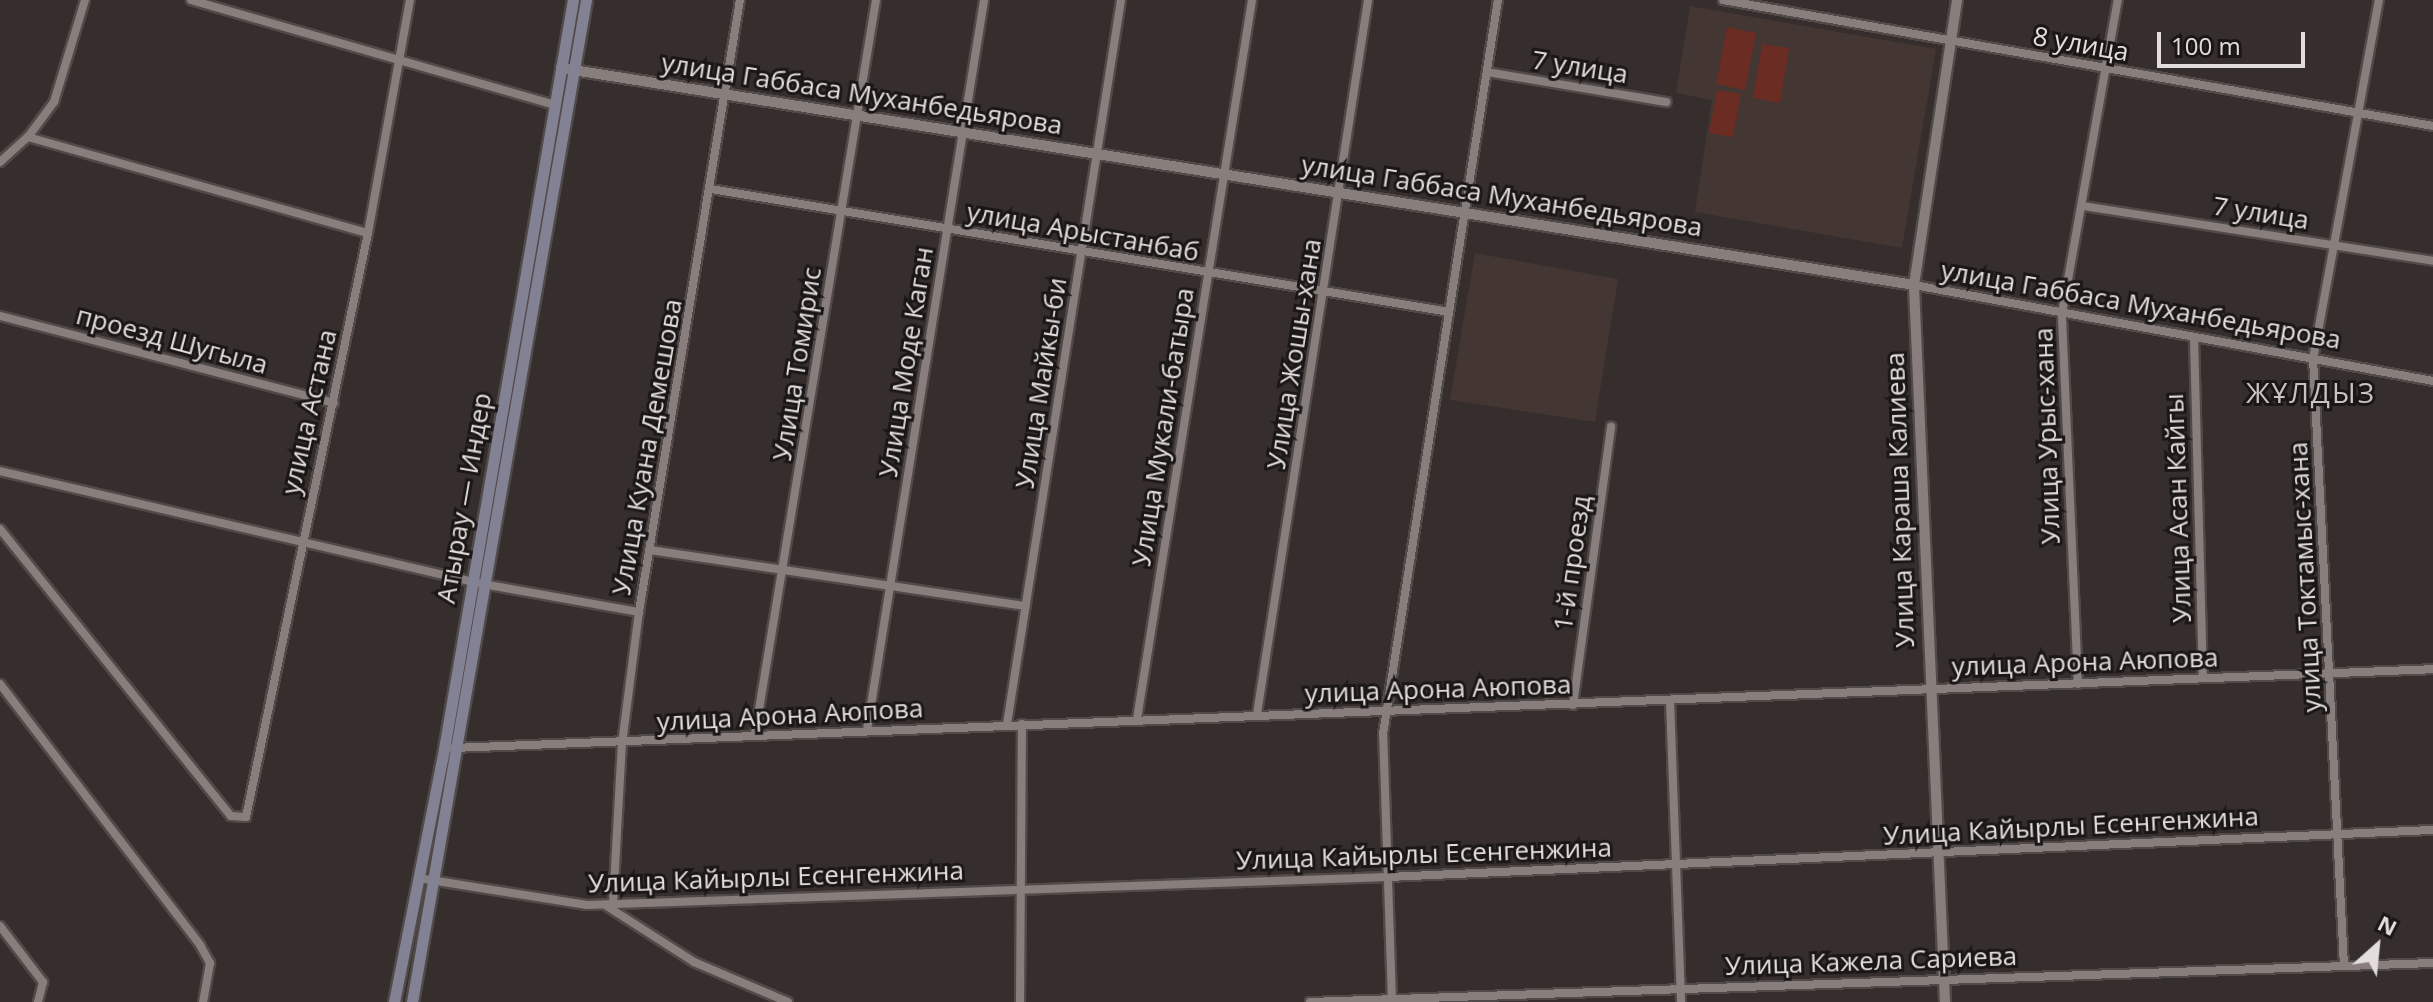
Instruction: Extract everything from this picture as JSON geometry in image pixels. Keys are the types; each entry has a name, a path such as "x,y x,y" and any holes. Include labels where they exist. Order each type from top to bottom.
{"main road":[{"name":"Атырау — Индер","path":"394,1002 477,583 567,69 573,0"},
{"name":"Атырау — Индер","path":"412,1002 457,748 477,583 555,105 586,0"}],"street":[{"path":"0,162 28,137 54,102 85,0"},
{"path":"191,0 555,105"},
{"name":"улица Астана","path":"0,529 231,816 246,817 250,811 300,540 334,403 410,0"},
{"name":"Улица Куана Демешова","path":"609,904 622,744 639,612 740,0"},
{"name":"Улица Томирис","path":"755,734 876,0"},
{"name":"Улица Моде Каган","path":"867,730 984,0"},
{"name":"Улица Майкы-би","path":"1007,724 1121,0"},
{"name":"Улица Мукали-батыра","path":"1137,719 1252,0"},
{"name":"Улица Жошы-хана","path":"1257,714 1368,0"},
{"path":"1392,1000 1386,713 1498,0"},
{"name":"8 улица","path":"1723,0 2433,126"},
{"name":"Улица Караша Калиева","path":"1945,1002 1935,853 1914,285 1957,0"},
{"name":"Улица Урыс-хана","path":"2078,684 2062,313 2109,69 2118,0"},
{"name":"улица Токтамыс-хана","path":"2344,966 2313,359 2379,0"},
{"name":"улица Габбаса Муханбедьярова","path":"567,69 1914,285 2433,381"},
{"name":"7 улица","path":"1487,72 1667,102"},
{"path":"28,137 368,233"},
{"name":"улица Арыстанбаб","path":"711,189 1449,312"},
{"name":"7 улица","path":"2083,206 2433,261"},
{"name":"проезд Шугыла","path":"0,316 334,403"},
{"name":"Улица Асан Кайгы","path":"2194,337 2203,678"},
{"name":"1-й проезд","path":"1573,705 1611,427"},
{"path":"0,471 477,583 639,612"},
{"path":"650,550 1026,606"},
{"name":"улица Арона Аюпова","path":"444,749 622,744 755,734 1257,714 1386,713 2433,669"},
{"path":"0,684 200,945 210,963 203,1002"},
{"path":"1670,700 1681,1002"},
{"path":"1020,1002 1022,724"},
{"name":"Улица Кайырлы Есенгенжина","path":"418,878 609,904 1388,877 2433,830"},
{"path":"609,904 694,962 788,1002"},
{"path":"0,926 43,982 38,1002"},
{"name":"Улица Кажела Сариева","path":"1310,1002 2433,963"}],"shaded area":[{"path":"1690,6 1936,49 1902,248 1695,212 1712,100 1676,93"},
{"path":"1727,27 1756,33 1745,90 1716,84"},
{"path":"1762,44 1789,48 1780,103 1753,98"},
{"path":"1717,90 1741,94 1733,137 1709,133"},
{"path":"1475,253 1618,279 1595,422 1450,400"}],"district":[{"name":"ЖҰЛДЫЗ","path":"2311,392"}]}
